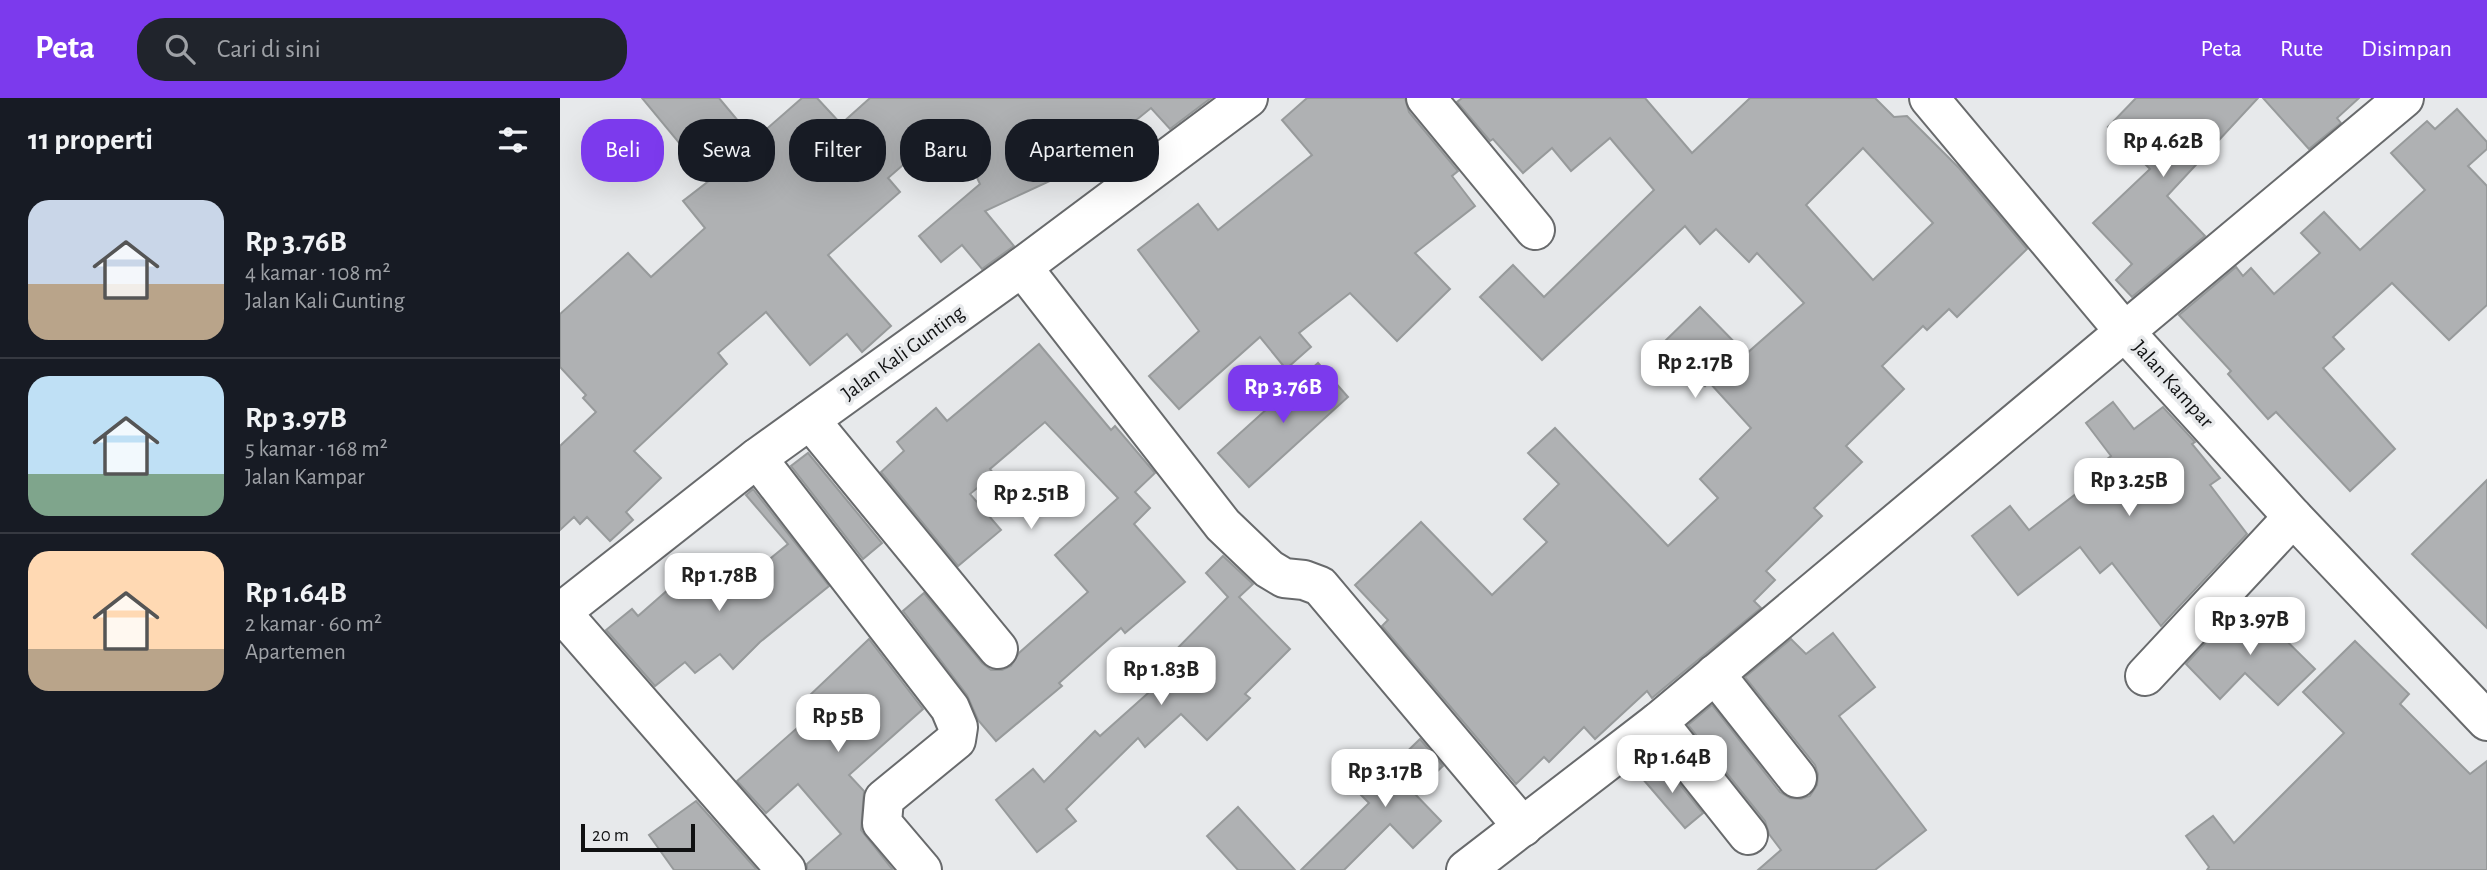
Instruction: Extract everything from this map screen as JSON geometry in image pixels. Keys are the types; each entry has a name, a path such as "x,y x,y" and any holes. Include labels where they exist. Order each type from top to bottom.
{"street":[{"name":"Jalan Kali Gunting","path":"560,612 757,458 1022,267 1248,98"},
{"path":"1426,98 1535,230"},
{"name":"Jalan Kampar","path":"1929,98 2125,332 2293,517 2487,721"},
{"path":"1466,870 1658,722 2404,98"},
{"path":"1022,267 1223,525 1269,569 1284,578 1304,580 1320,586 1523,827"},
{"path":"810,420 998,649"},
{"path":"757,458 950,708 958,727 956,740 884,799 881,810 882,823 922,870"},
{"path":"2145,676 2293,517"},
{"path":"560,612 786,870"},
{"path":"1715,674 1797,778"},
{"path":"1658,722 1748,835"}],"building":[{"path":"642,98 719,98 736,119 678,119 678,141 664,125 664,119 659,119"},
{"path":"802,98 817,98 836,119 789,119 789,182 886,182 886,119 847,119 870,98 1211,98 1170,129 1151,108 1137,119 1005,119 1005,182 1048,182 985,211 1014,246 982,269 962,245 941,262 919,236 980,184 979,182 991,182 991,119 900,119 900,168 888,178 900,192 828,255 891,326 862,352 847,334 810,365 766,312 718,353 727,364 634,451 661,478 626,512 633,520 610,541 587,517 580,524 574,517 560,530 560,446 596,412 583,398 586,395 560,367 560,314 628,253 651,277 705,228 683,201 707,182 775,182 775,122"},
{"path":"1307,98 1405,98 1409,112 1458,171 1452,176 1475,206 1415,253 1450,289 1397,341 1350,293 1299,333 1311,347 1286,369 1260,337 1179,409 1149,376 1199,331 1138,250 1198,204 1218,230 1312,155 1282,120"},
{"path":"1462,98 1645,98 1692,153 1750,98 1875,98 1894,117 1907,116 1959,168 2027,249 1957,317 1949,309 1927,330 1923,326 1882,366 1904,389 1846,446 1862,462 1814,508 1822,516 1766,571 1775,580 1754,601 1761,608 1652,698 1647,691 1595,739 1584,727 1549,762 1544,757 1516,784 1382,626 1388,620 1355,585 1421,522 1492,595 1547,542 1524,519 1559,484 1528,453 1555,428 1668,546 1718,498 1700,479 1751,428 1709,382 1705,386 1663,343 1700,307 1746,354 1804,303 1757,253 1749,262 1716,229 1700,244 1685,226 1542,360 1480,297 1513,265 1544,297 1654,190 1610,138 1571,171 1552,148 1523,173 1493,139 1490,141 1457,102","holes":["1863,148 1933,223 1873,280 1806,205"]},
{"path":"2136,98 2258,98 2167,196 2205,236 2132,297 2116,280 2132,264 2093,223 2150,169 2108,127"},
{"path":"2263,98 2359,98 2337,118 2341,123 2309,149"},
{"path":"2457,109 2487,142 2487,149 2468,166 2487,186 2487,305 2449,340 2392,283 2333,337 2344,349 2323,368 2395,449 2350,491 2276,412 2268,419 2228,374 2231,371 2179,315 2236,267 2243,276 2251,268 2274,294 2320,253 2301,233 2324,212 2360,250 2425,190 2391,153 2427,121 2435,129"},
{"path":"1039,344 1111,430 1115,426 1155,473 1135,492 1150,508 1134,524 1185,582 1125,633 1121,628 1059,683 1062,686 996,741 978,720 967,695 903,611 924,593 982,663 991,670 1002,670 1011,666 1019,653 1088,592 1055,555 1118,498 1045,422 990,469 994,474 970,494 1001,530 958,566 881,472 904,451 897,442 936,408 947,421"},
{"path":"1318,363 1348,397 1249,487 1218,453"},
{"path":"2113,402 2134,429 2163,407 2195,442 2192,444 2220,478 2210,485 2247,534 2161,626 2112,563 2100,573 2080,547 2018,595 1972,536 2010,506 2029,530 2103,473 2098,466 2111,456 2086,423"},
{"path":"808,453 882,543 863,559 791,466"},
{"path":"2487,480 2487,628 2412,554"},
{"path":"753,489 829,586 760,642 733,669 720,654 695,673 685,662 655,686 606,630 632,609 638,616 694,567 722,598 788,544 746,495"},
{"path":"1223,556 1253,584 1239,597 1290,649 1245,694 1250,698 1207,740 1181,714 1145,747 1138,738 1066,809 1076,821 1037,852 996,800 1033,769 1044,782 1095,731 1100,736 1165,678 1157,669 1228,597 1206,573"},
{"path":"2245,600 2315,669 2278,705 2245,673 2220,699 2186,664"},
{"path":"1833,633 1875,687 1839,716 1926,830 1875,870 1758,870 1781,850 1769,834 1765,821 1688,725 1712,705 1780,792 1790,798 1810,796 1817,785 1815,765 1745,677 1791,639 1806,654"},
{"path":"869,639 923,709 849,775 864,791 861,830 893,870 807,870 807,864 841,834 798,784 766,813 737,781 821,707 810,695"},
{"path":"2355,641 2409,694 2400,704 2470,774 2487,761 2487,870 2207,870 2209,867 2186,836 2213,816 2234,843 2344,733 2303,692"},
{"path":"1420,739 1443,766 1414,793 1441,821 1413,848 1390,824 1344,870 1301,870 1369,803 1354,788 1382,760 1389,769"},
{"path":"1661,761 1703,813 1685,828 1642,778"},
{"path":"696,801 757,870 674,870 649,835"},
{"path":"1238,807 1295,870 1238,870 1207,836"}]}
